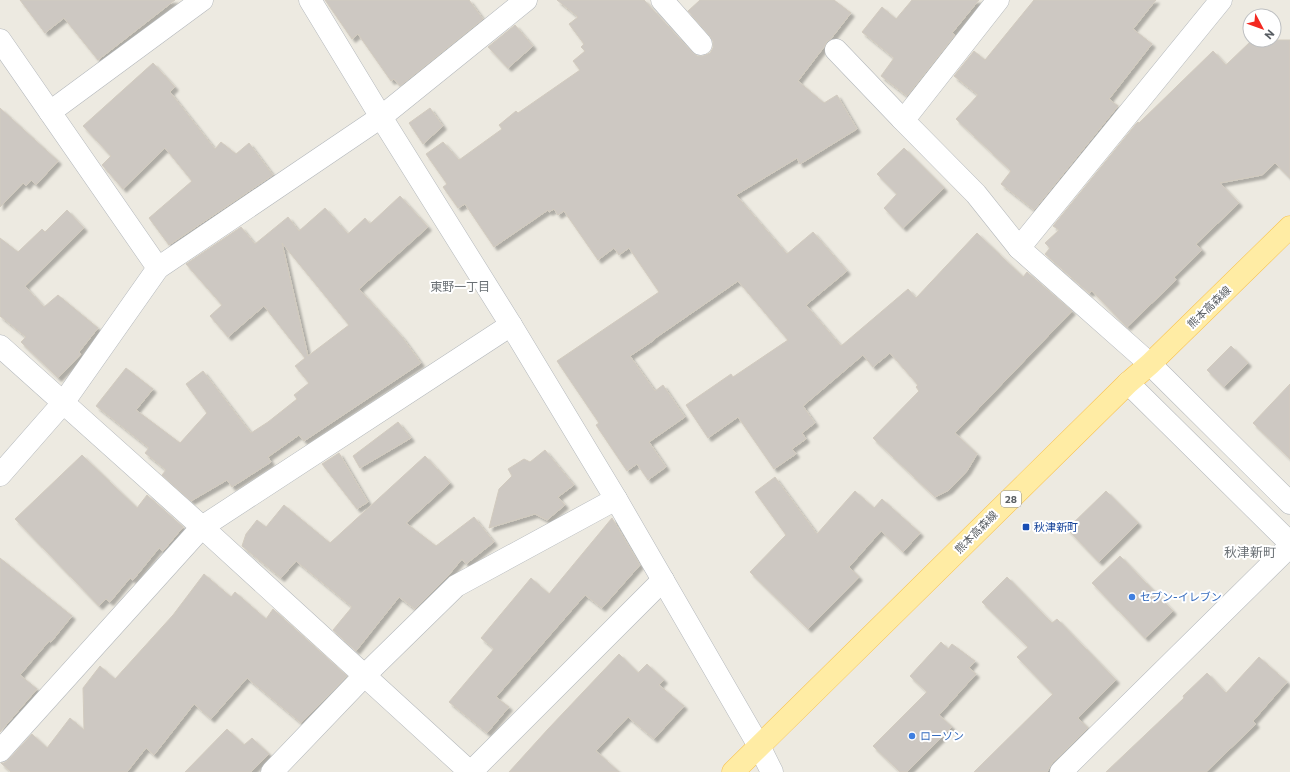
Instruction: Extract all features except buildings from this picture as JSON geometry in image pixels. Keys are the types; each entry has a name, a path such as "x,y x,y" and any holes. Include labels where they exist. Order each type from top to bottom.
{"main road":[{"name":"熊本高森線","path":"733,772 1128,383 1150,364 1290,227"}],"street":[{"path":"50,112 202,0"},
{"path":"310,0 511,325 616,499 759,746 772,772"},
{"path":"0,476 63,403 158,268 381,117 526,0"},
{"path":"662,0 701,44"},
{"path":"902,119 910,112 998,0"},
{"path":"1019,248 1221,0"},
{"path":"0,40 158,268"},
{"path":"836,50 976,194 1019,248 1150,364 1290,503"},
{"path":"0,751 202,527 511,325"},
{"path":"0,346 202,527 470,772 663,580"},
{"path":"1061,772 1290,544 1128,383"},
{"path":"272,772 364,676 456,586 616,499"}],"place":[{"name":"秋津新町","path":"1026,527"},
{"name":"セブン-イレブン","path":"1132,597"},
{"name":"ローソン","path":"912,736"}],"district":[{"name":"東野一丁目","path":"460,287"},
{"name":"秋津新町","path":"1250,552"}]}
